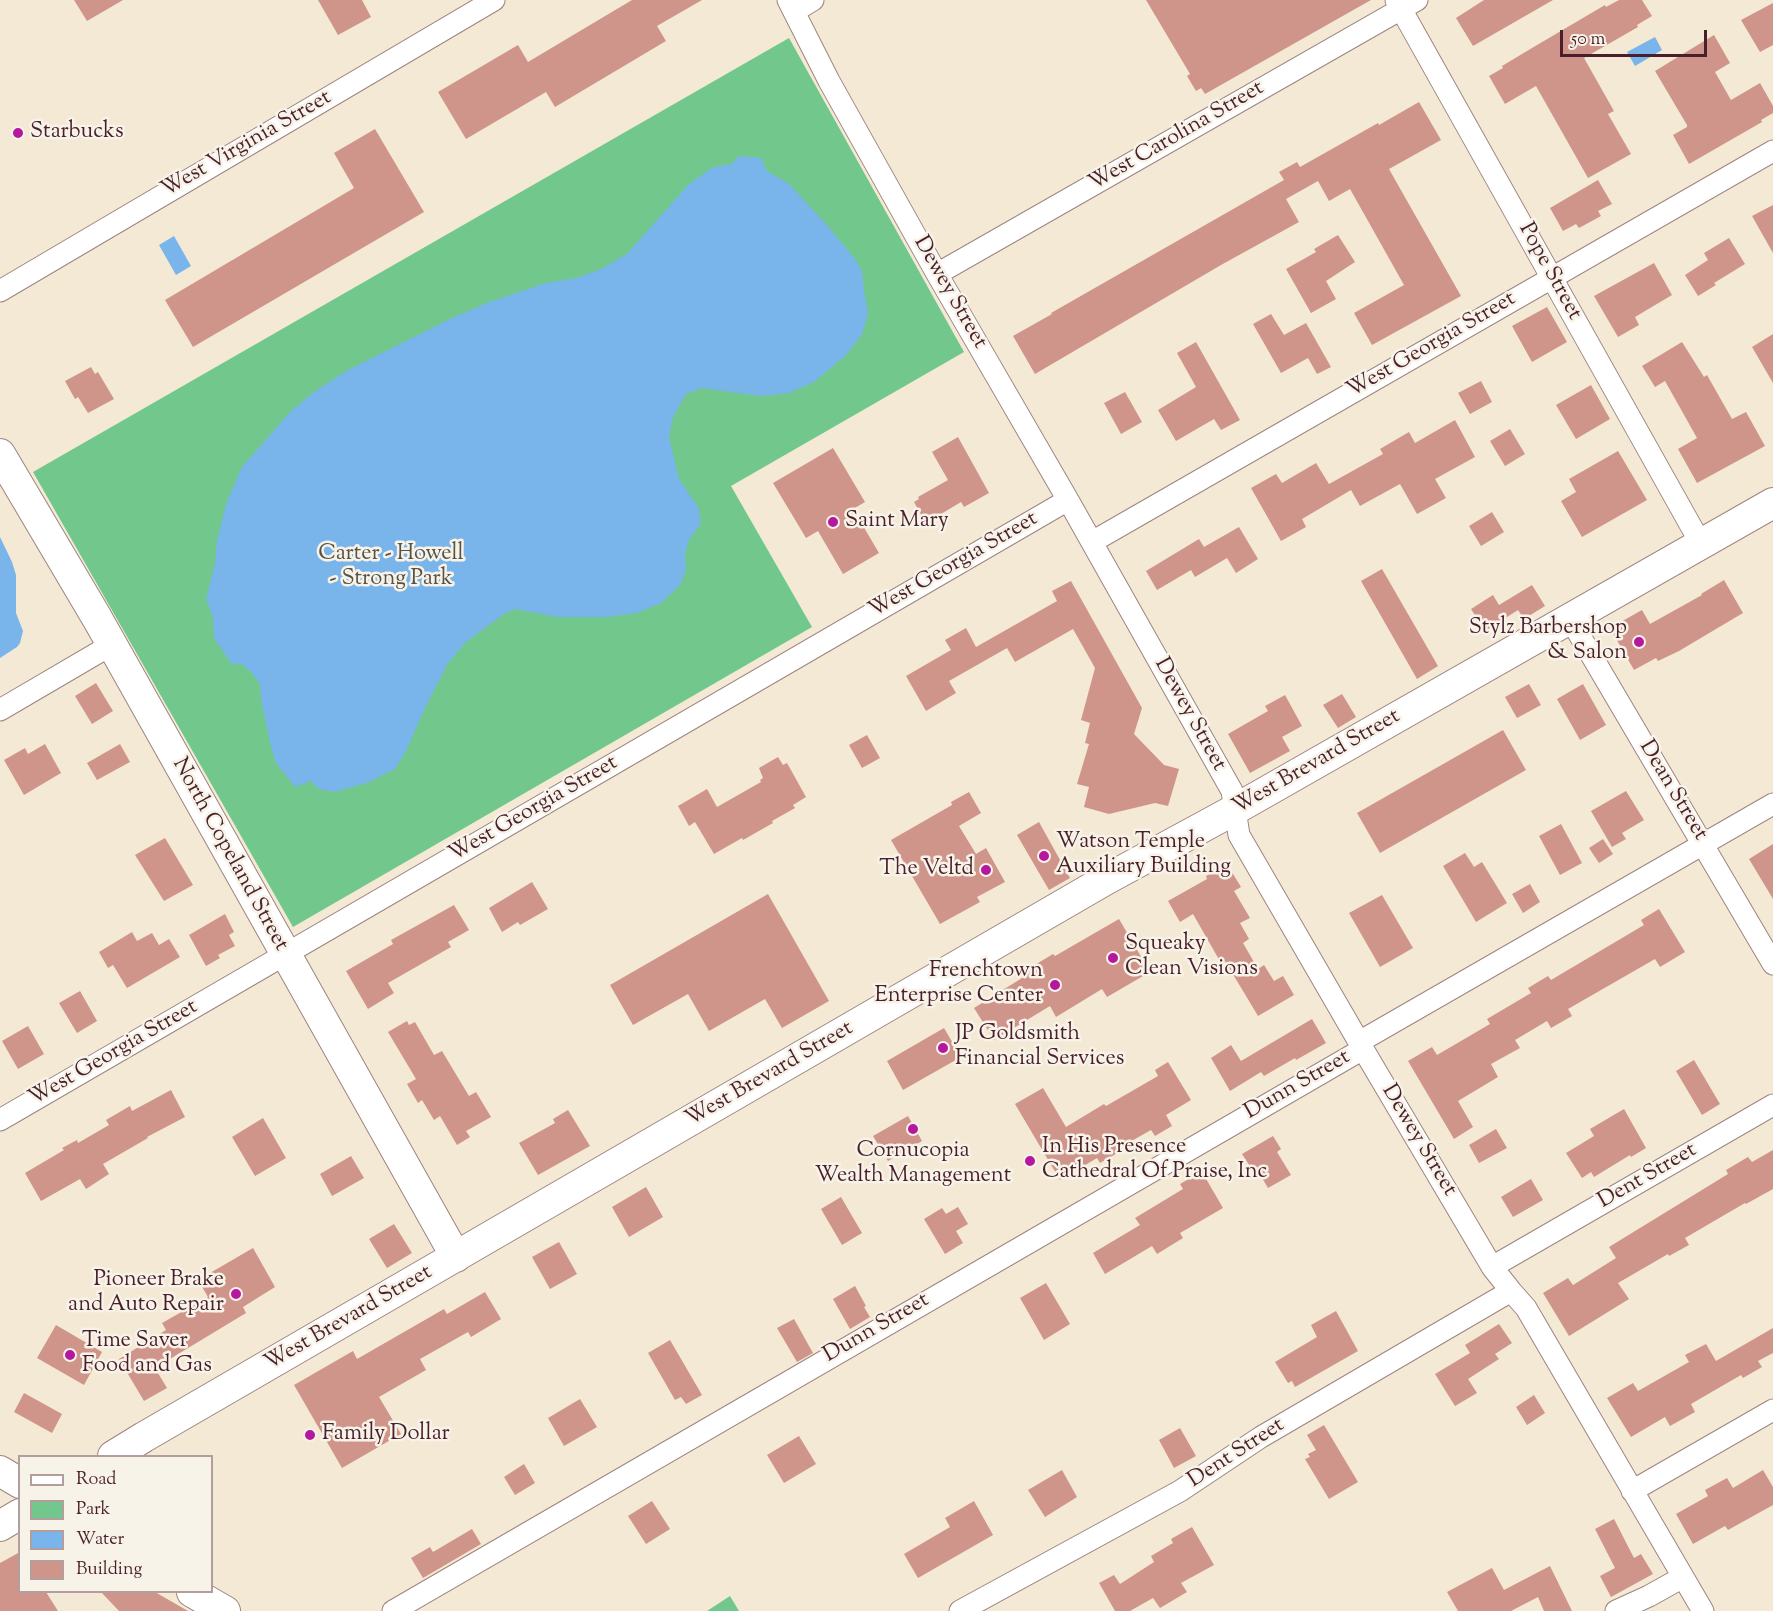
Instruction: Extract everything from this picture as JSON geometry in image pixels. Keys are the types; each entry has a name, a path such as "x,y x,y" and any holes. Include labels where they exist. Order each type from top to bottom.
{"street":[{"name":"West Virginia Street","path":"0,291 494,0"},
{"path":"791,5 813,0"},
{"name":"West Carolina Street","path":"938,274 1404,3"},
{"name":"Pope Street","path":"1404,3 1552,278 1701,544"},
{"name":"Dewey Street","path":"791,5 829,81 1232,791 1239,834 1492,1267 1526,1308 1703,1611"},
{"name":"West Georgia Street","path":"1092,542 1773,151"},
{"name":"North Copeland Street","path":"0,454 111,645 456,1257"},
{"name":"West Georgia Street","path":"0,1120 1068,500"},
{"name":"West Brevard Street","path":"115,1455 1107,879 1234,810 1773,503"},
{"name":"Dean Street","path":"1570,619 1773,964"},
{"path":"0,710 111,645"},
{"name":"Dunn Street","path":"393,1611 1773,804"},
{"name":"Dent Street","path":"1492,1267 1773,1105"},
{"name":"Dent Street","path":"960,1611 1180,1491 1261,1437 1511,1291"},
{"path":"1632,1491 1773,1410"},
{"path":"0,1471 18,1482"},
{"path":"0,1526 18,1516"},
{"path":"1616,1611 1683,1577"},
{"path":"194,1593 225,1611"}],"green space":[{"name":"Carter - Howell - Strong Park","path":"789,38 964,352 731,486 812,627 293,927 33,472"},
{"path":"730,1596 739,1611 707,1611"}],"water":[{"path":"1655,37 1662,50 1635,66 1627,52"},
{"path":"739,156 761,158 767,171 789,184 855,259 862,271 868,314 862,334 846,355 814,382 789,393 761,396 702,388 686,394 673,417 669,437 679,479 698,507 701,523 689,540 685,554 686,570 680,585 661,603 637,613 604,617 558,617 515,609 504,614 466,642 448,663 395,769 369,782 335,792 319,789 311,781 295,787 276,763 270,743 260,684 242,664 232,664 214,638 213,617 206,599 226,504 242,467 290,412 314,392 346,371 487,303 546,283 576,278 599,270 627,254 689,184 713,167 732,164"},
{"path":"174,236 191,266 176,275 159,245"},
{"path":"0,537 16,575 16,613 23,631 17,647 0,658"}],"building":[{"path":"74,0 123,0 87,21"},
{"path":"318,0 362,0 371,17 338,35"},
{"path":"632,0 702,0 657,26 666,41 555,107 546,92 466,139 438,92 518,45 528,62"},
{"path":"1146,0 1371,0 1205,94 1201,88 1196,91 1187,76 1190,74"},
{"path":"1484,0 1553,0 1473,46 1456,18"},
{"path":"1619,0 1642,0 1652,16 1637,25 1638,27 1584,58 1614,111 1608,114 1631,154 1588,178 1536,86 1505,104 1489,76 1605,5 1606,7"},
{"path":"1773,3 1773,45 1760,52 1741,20"},
{"path":"1714,35 1730,63 1715,72 1731,100 1760,83 1773,106 1773,113 1761,120 1762,122 1689,164 1673,135 1687,125 1655,71"},
{"path":"1419,102 1441,140 1389,169 1461,296 1372,345 1354,313 1404,285 1350,189 1329,201 1318,181 1286,199 1299,222 1035,374 1013,336 1284,180 1279,172 1297,162 1300,167"},
{"path":"375,129 424,212 193,347 165,300 354,188 334,153"},
{"path":"1598,180 1612,204 1598,211 1601,216 1579,228 1576,224 1563,231 1550,208"},
{"path":"1773,205 1773,253 1752,216"},
{"path":"1338,235 1355,262 1326,281 1336,299 1311,313 1286,269 1316,252 1314,249"},
{"path":"1729,238 1745,264 1698,296 1685,275 1708,260 1704,253"},
{"path":"1654,263 1672,295 1635,317 1639,325 1618,337 1594,296"},
{"path":"1547,307 1567,342 1532,362 1512,326"},
{"path":"1271,314 1284,335 1306,323 1331,367 1317,374 1308,358 1281,373 1253,324"},
{"path":"1773,334 1773,383 1752,347"},
{"path":"1196,342 1240,420 1221,430 1214,419 1176,441 1158,410 1196,387 1177,353"},
{"path":"1682,342 1704,377 1707,375 1732,419 1746,412 1765,446 1697,483 1678,449 1697,438 1665,381 1655,387 1642,366"},
{"path":"91,367 95,374 98,372 114,399 88,413 78,397 75,399 65,381"},
{"path":"1481,381 1492,402 1470,414 1458,393"},
{"path":"1591,385 1610,419 1576,439 1556,405"},
{"path":"1125,392 1142,422 1121,434 1104,403"},
{"path":"1455,420 1475,457 1435,479 1446,498 1417,514 1400,484 1360,506 1351,490 1302,519 1306,527 1281,541 1251,488 1276,474 1282,483 1316,463 1329,484 1383,454 1380,449 1409,432 1415,443"},
{"path":"1510,429 1525,454 1505,466 1490,441"},
{"path":"958,437 989,493 964,507 961,502 931,520 929,517 924,520 914,502 919,499 918,497 948,480 932,452"},
{"path":"833,448 865,502 853,509 879,553 843,574 818,531 806,538 773,483"},
{"path":"1618,451 1647,500 1582,537 1561,501 1576,492 1569,479"},
{"path":"1492,512 1504,532 1481,546 1469,526"},
{"path":"1239,527 1258,559 1236,573 1227,558 1195,577 1191,570 1157,590 1146,571 1199,539 1204,547"},
{"path":"1382,569 1438,666 1417,679 1361,581"},
{"path":"1724,580 1743,613 1679,651 1658,661 1656,658 1634,670 1610,628 1642,610 1650,624"},
{"path":"1071,581 1142,708 1134,734 1164,765 1179,769 1168,806 1155,803 1109,814 1084,807 1089,787 1077,784 1089,744 1085,743 1090,723 1081,720 1095,668 1073,629 1015,662 1007,648 949,681 956,693 926,711 906,676 951,650 945,640 966,628 976,647 1057,601 1052,591"},
{"path":"1532,585 1545,606 1524,619 1518,610 1485,631 1471,609 1493,595 1499,605"},
{"path":"96,683 113,711 92,724 75,696"},
{"path":"1529,684 1541,705 1517,718 1505,697"},
{"path":"1583,684 1606,725 1580,740 1557,699"},
{"path":"1342,694 1356,717 1338,728 1323,705"},
{"path":"1285,695 1302,726 1282,737 1290,751 1250,773 1228,734 1268,711 1265,706"},
{"path":"1503,730 1526,770 1380,853 1357,813"},
{"path":"867,735 880,758 862,768 849,745"},
{"path":"45,744 61,773 24,795 4,760 25,748 28,754"},
{"path":"120,744 130,762 97,780 87,763"},
{"path":"778,757 783,765 787,763 806,797 793,805 795,808 772,821 773,823 714,854 695,822 689,826 678,806 707,789 717,807 761,782 763,778 759,768"},
{"path":"1626,791 1644,820 1622,833 1626,839 1612,847 1591,811"},
{"path":"969,792 981,813 959,826 976,854 986,848 1005,882 977,897 980,902 940,924 891,840 952,805 951,802"},
{"name":"Watson Temple Auxiliary Building","path":"1039,822 1070,878 1049,890 1017,835"},
{"path":"1561,824 1582,863 1560,875 1539,836"},
{"path":"165,838 193,885 164,901 135,855"},
{"path":"1603,839 1613,854 1599,863 1589,848"},
{"path":"1773,844 1773,899 1749,859"},
{"path":"1465,853 1474,867 1482,862 1507,903 1476,922 1443,866"},
{"path":"1227,864 1241,887 1234,891 1250,918 1240,923 1249,939 1243,943 1258,969 1264,965 1274,981 1283,976 1294,995 1258,1016 1225,961 1221,963 1193,914 1180,922 1168,901 1207,879 1206,876"},
{"path":"532,882 548,909 502,932 489,908"},
{"path":"1530,884 1540,902 1523,913 1512,894"},
{"path":"768,894 829,1001 782,1028 765,999 709,1031 688,994 633,1025 610,985"},
{"path":"1382,895 1413,948 1380,967 1349,913"},
{"path":"454,905 469,930 448,942 451,947 388,983 394,993 368,1009 346,971 393,944 391,940"},
{"path":"1659,909 1685,952 1660,967 1655,959 1568,1009 1572,1016 1551,1028 1547,1021 1515,1040 1520,1048 1491,1064 1498,1077 1458,1101 1473,1127 1454,1139 1408,1061 1432,1047 1437,1055 1490,1024 1487,1019 1531,993 1528,988 1548,976 1551,980 1644,925 1641,920"},
{"path":"225,914 234,932 229,935 235,946 218,955 220,958 206,966 189,935"},
{"path":"1119,919 1150,972 1107,997 1102,989 1056,1017 1050,1006 994,1040 974,1008 1030,973 1028,969"},
{"path":"132,932 137,941 152,933 159,945 169,939 180,957 127,988 113,965 108,968 99,952"},
{"path":"80,991 97,1021 77,1033 59,1003"},
{"path":"1312,1019 1326,1043 1264,1076 1261,1072 1230,1091 1211,1058 1231,1045 1241,1061"},
{"path":"407,1021 409,1025 415,1022 434,1055 442,1051 469,1096 476,1092 491,1117 466,1131 470,1137 457,1145 440,1116 434,1120 422,1100 418,1103 407,1084 416,1079 388,1032"},
{"path":"28,1026 44,1054 18,1069 2,1041"},
{"path":"944,1028 961,1057 903,1090 887,1061"},
{"path":"1694,1060 1720,1104 1702,1115 1676,1071"},
{"path":"1168,1062 1191,1100 1166,1115 1172,1126 1155,1136 1151,1130 1119,1148 1121,1151 1100,1163 1097,1158 1060,1180 1015,1104 1043,1088 1066,1127 1158,1076 1155,1070"},
{"path":"171,1090 185,1117 103,1164 109,1174 86,1189 80,1179 41,1201 25,1173 64,1150 62,1148 77,1140 78,1143 109,1125 106,1120 130,1106 132,1111"},
{"path":"1624,1109 1646,1148 1594,1177 1591,1172 1582,1178 1566,1153 1594,1136 1590,1129"},
{"path":"568,1110 590,1146 538,1175 519,1143 555,1123 553,1119"},
{"path":"908,1116 922,1141 888,1161 873,1136"},
{"path":"263,1118 286,1158 255,1176 232,1137"},
{"path":"1496,1129 1507,1148 1479,1163 1469,1145"},
{"path":"1273,1136 1281,1149 1277,1152 1291,1175 1268,1188 1255,1166 1251,1168 1242,1154"},
{"path":"1773,1150 1773,1189 1685,1238 1689,1245 1669,1256 1668,1254 1618,1283 1629,1299 1569,1336 1543,1293 1568,1278 1573,1285 1616,1258 1609,1247 1728,1174 1726,1170 1748,1157 1752,1162"},
{"path":"351,1156 364,1178 332,1196 320,1174"},
{"path":"1199,1173 1202,1179 1205,1177 1223,1208 1180,1233 1183,1238 1157,1254 1152,1246 1105,1274 1093,1253 1140,1225 1135,1218 1183,1189 1180,1184"},
{"path":"1531,1179 1543,1200 1513,1217 1501,1197"},
{"path":"646,1187 663,1217 629,1237 612,1207"},
{"path":"841,1197 862,1233 842,1245 821,1209"},
{"path":"958,1207 968,1224 956,1231 963,1243 945,1254 924,1219 942,1208 946,1214"},
{"path":"394,1224 412,1253 387,1268 369,1239"},
{"path":"559,1242 577,1274 550,1289 532,1257"},
{"path":"253,1248 275,1287 243,1307 246,1313 155,1368 167,1388 144,1401 119,1359 166,1330 162,1323 208,1297 198,1280"},
{"path":"1046,1283 1070,1324 1044,1340 1020,1298"},
{"path":"855,1286 870,1317 850,1329 833,1299"},
{"path":"485,1292 501,1319 471,1337 468,1332 420,1359 426,1370 379,1397 401,1434 342,1468 294,1385 353,1351 357,1359 444,1309 447,1314"},
{"path":"1336,1311 1358,1351 1295,1387 1292,1381 1288,1383 1275,1362 1317,1337 1311,1325"},
{"path":"794,1319 813,1353 797,1362 777,1328"},
{"path":"1499,1324 1512,1343 1495,1354 1499,1359 1468,1379 1477,1393 1455,1406 1435,1374 1470,1353 1465,1345"},
{"name":"Time Saver Food and Gas","path":"56,1325 102,1352 84,1385 37,1358"},
{"path":"1773,1328 1773,1353 1758,1361 1762,1367 1743,1378 1741,1375 1691,1404 1695,1412 1670,1426 1665,1417 1631,1437 1607,1398 1633,1383 1638,1391 1689,1362 1685,1355 1706,1344 1716,1361"},
{"path":"670,1340 702,1395 686,1404 681,1397 675,1400 648,1353"},
{"path":"24,1393 62,1414 52,1433 14,1412"},
{"path":"1534,1395 1545,1413 1527,1425 1516,1407"},
{"path":"580,1399 597,1427 564,1446 548,1418"},
{"path":"1324,1425 1358,1482 1329,1499 1305,1459 1310,1457 1308,1454 1316,1450 1307,1435"},
{"path":"1180,1428 1196,1456 1174,1468 1159,1440"},
{"path":"799,1436 816,1464 784,1483 767,1455"},
{"path":"524,1464 535,1483 515,1495 504,1477"},
{"path":"1062,1470 1077,1497 1045,1517 1028,1490"},
{"path":"1763,1470 1773,1487 1773,1505 1728,1530 1725,1526 1693,1544 1676,1514 1708,1496 1705,1490 1727,1478 1733,1488"},
{"path":"652,1501 670,1529 646,1544 628,1516"},
{"path":"974,1501 993,1535 918,1578 904,1554 950,1527 945,1518"},
{"path":"1614,1519 1634,1558 1641,1554 1653,1574 1611,1597 1600,1576 1615,1568 1595,1529"},
{"path":"1192,1527 1214,1565 1181,1583 1187,1592 1160,1608 1153,1598 1130,1611 1115,1611 1099,1583 1114,1575 1120,1584 1154,1562 1151,1556 1173,1543 1171,1539"},
{"path":"472,1529 481,1544 423,1578 411,1558 430,1547 433,1552"},
{"path":"18,1553 18,1593 47,1593 58,1611 0,1611 0,1563"},
{"path":"1550,1566 1572,1611 1544,1611 1538,1597 1511,1611 1458,1611 1447,1592 1492,1568 1504,1590"},
{"path":"102,1593 157,1593 188,1611 119,1611"}],"place":[{"name":"Starbucks","path":"18,133"},
{"name":"Saint Mary","path":"833,522"},
{"name":"Stylz Barbershop & Salon","path":"1639,642"},
{"name":"Watson Temple Auxiliary Building","path":"1044,856"},
{"name":"The Veltd","path":"986,870"},
{"name":"Squeaky Clean Visions","path":"1113,958"},
{"name":"Frenchtown Enterprise Center","path":"1055,985"},
{"name":"JP Goldsmith Financial Services","path":"943,1048"},
{"name":"Cornucopia Wealth Management","path":"913,1129"},
{"name":"In His Presence Cathedral Of Praise, Inc","path":"1030,1161"},
{"name":"Pioneer Brake and Auto Repair","path":"236,1294"},
{"name":"Time Saver Food and Gas","path":"70,1355"},
{"name":"Family Dollar","path":"310,1435"}]}
